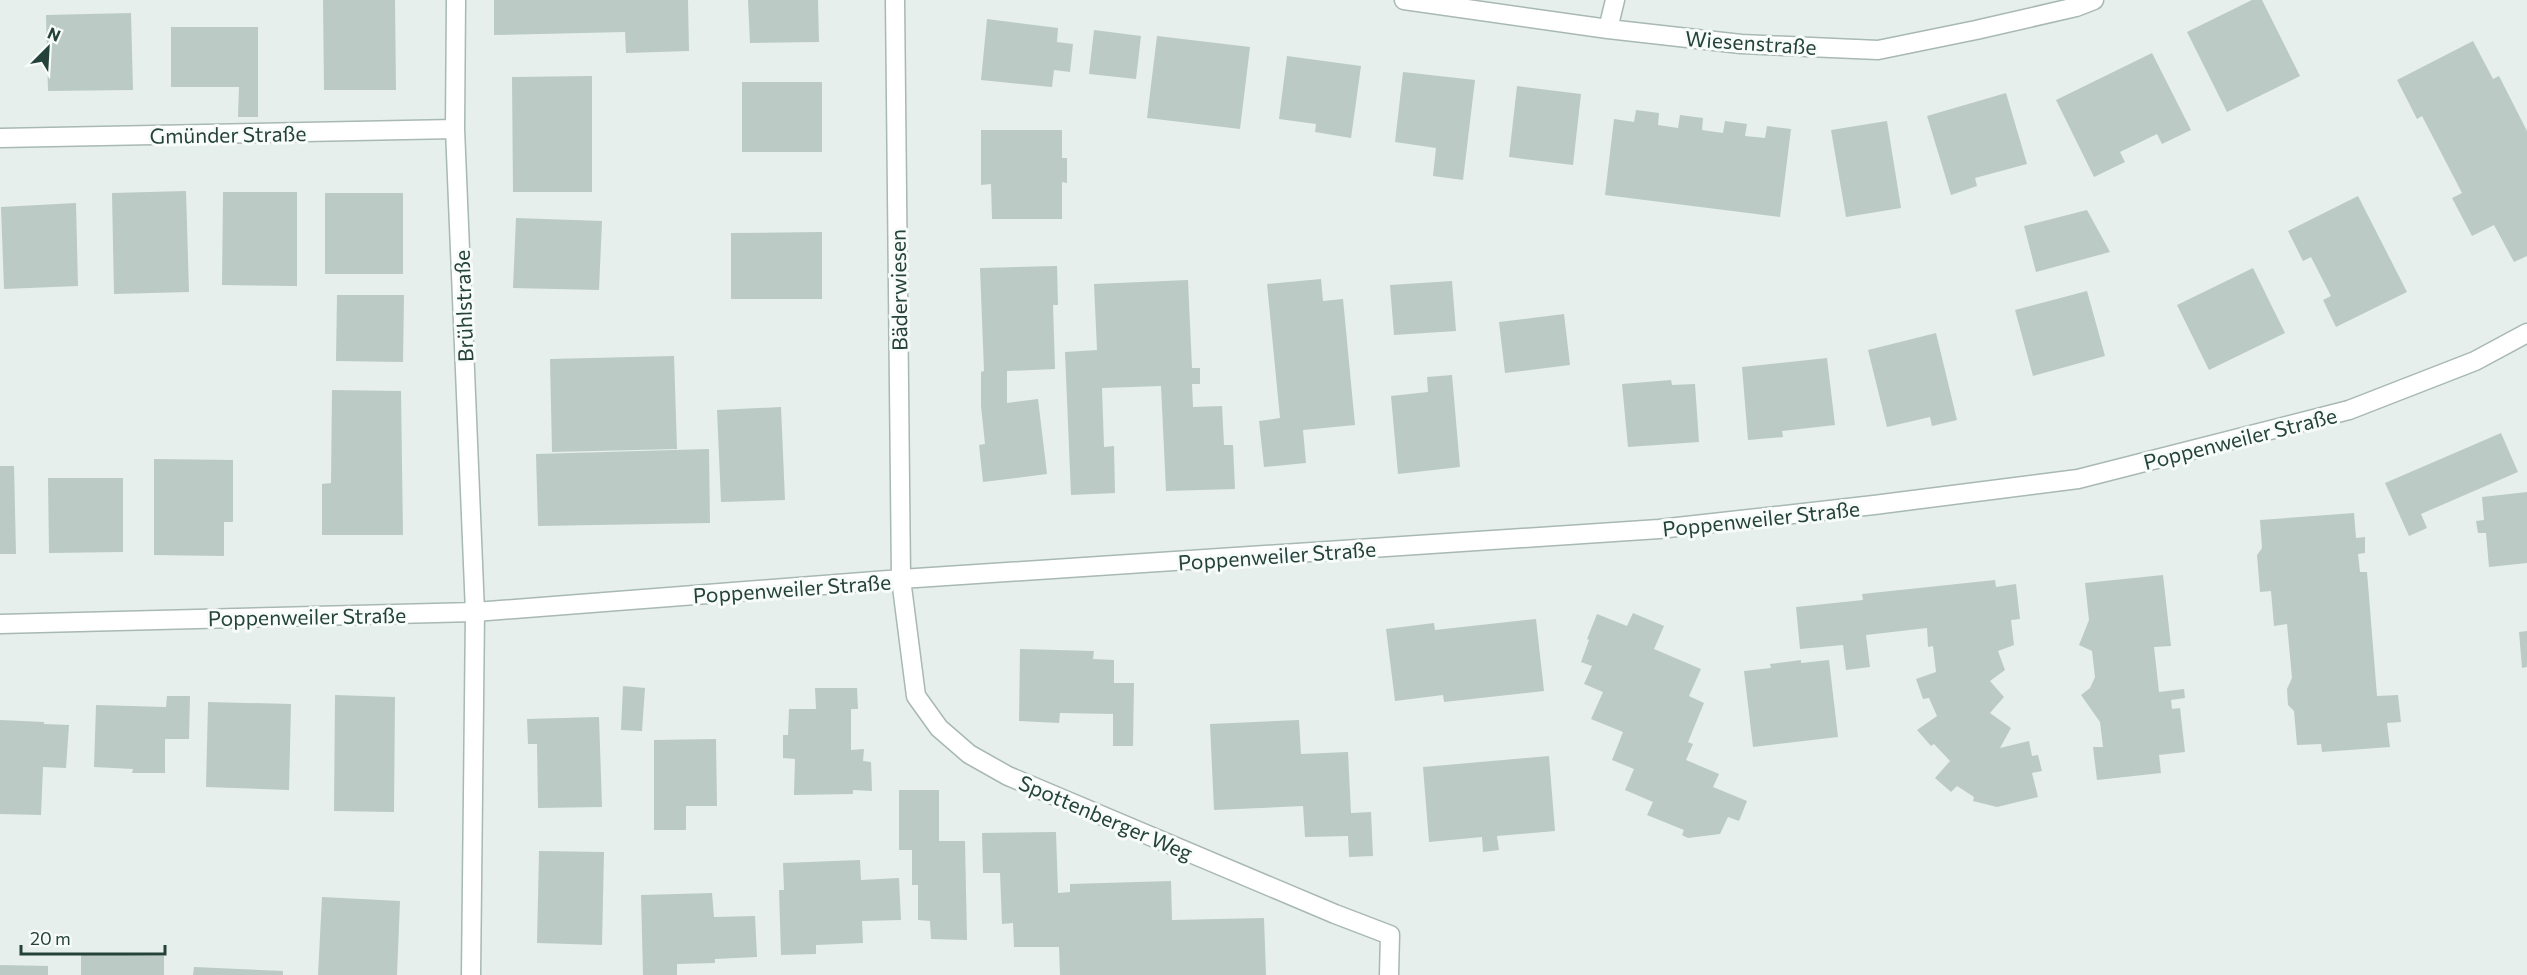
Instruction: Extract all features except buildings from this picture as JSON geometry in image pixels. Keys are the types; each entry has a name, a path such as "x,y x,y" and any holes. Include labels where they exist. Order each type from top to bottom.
{"street":[{"name":"Brühlstraße","path":"456,0 455,129 475,612 471,975"},
{"name":"Bäderwiesen","path":"895,0 900,579"},
{"name":"Wiesenstraße","path":"1404,0 1608,29 1741,44 1878,50 1988,28 2076,7 2094,0"},
{"path":"1608,29 1615,0"},
{"name":"Gmünder Straße","path":"0,138 455,129"},
{"name":"Poppenweiler Straße","path":"0,624 475,612 900,579 1659,530 2078,479 2349,411 2475,362 2527,333"},
{"name":"Spottenberger Weg","path":"900,579 916,696 939,728 969,754 1008,776 1324,910 1390,935 1389,975"}]}
